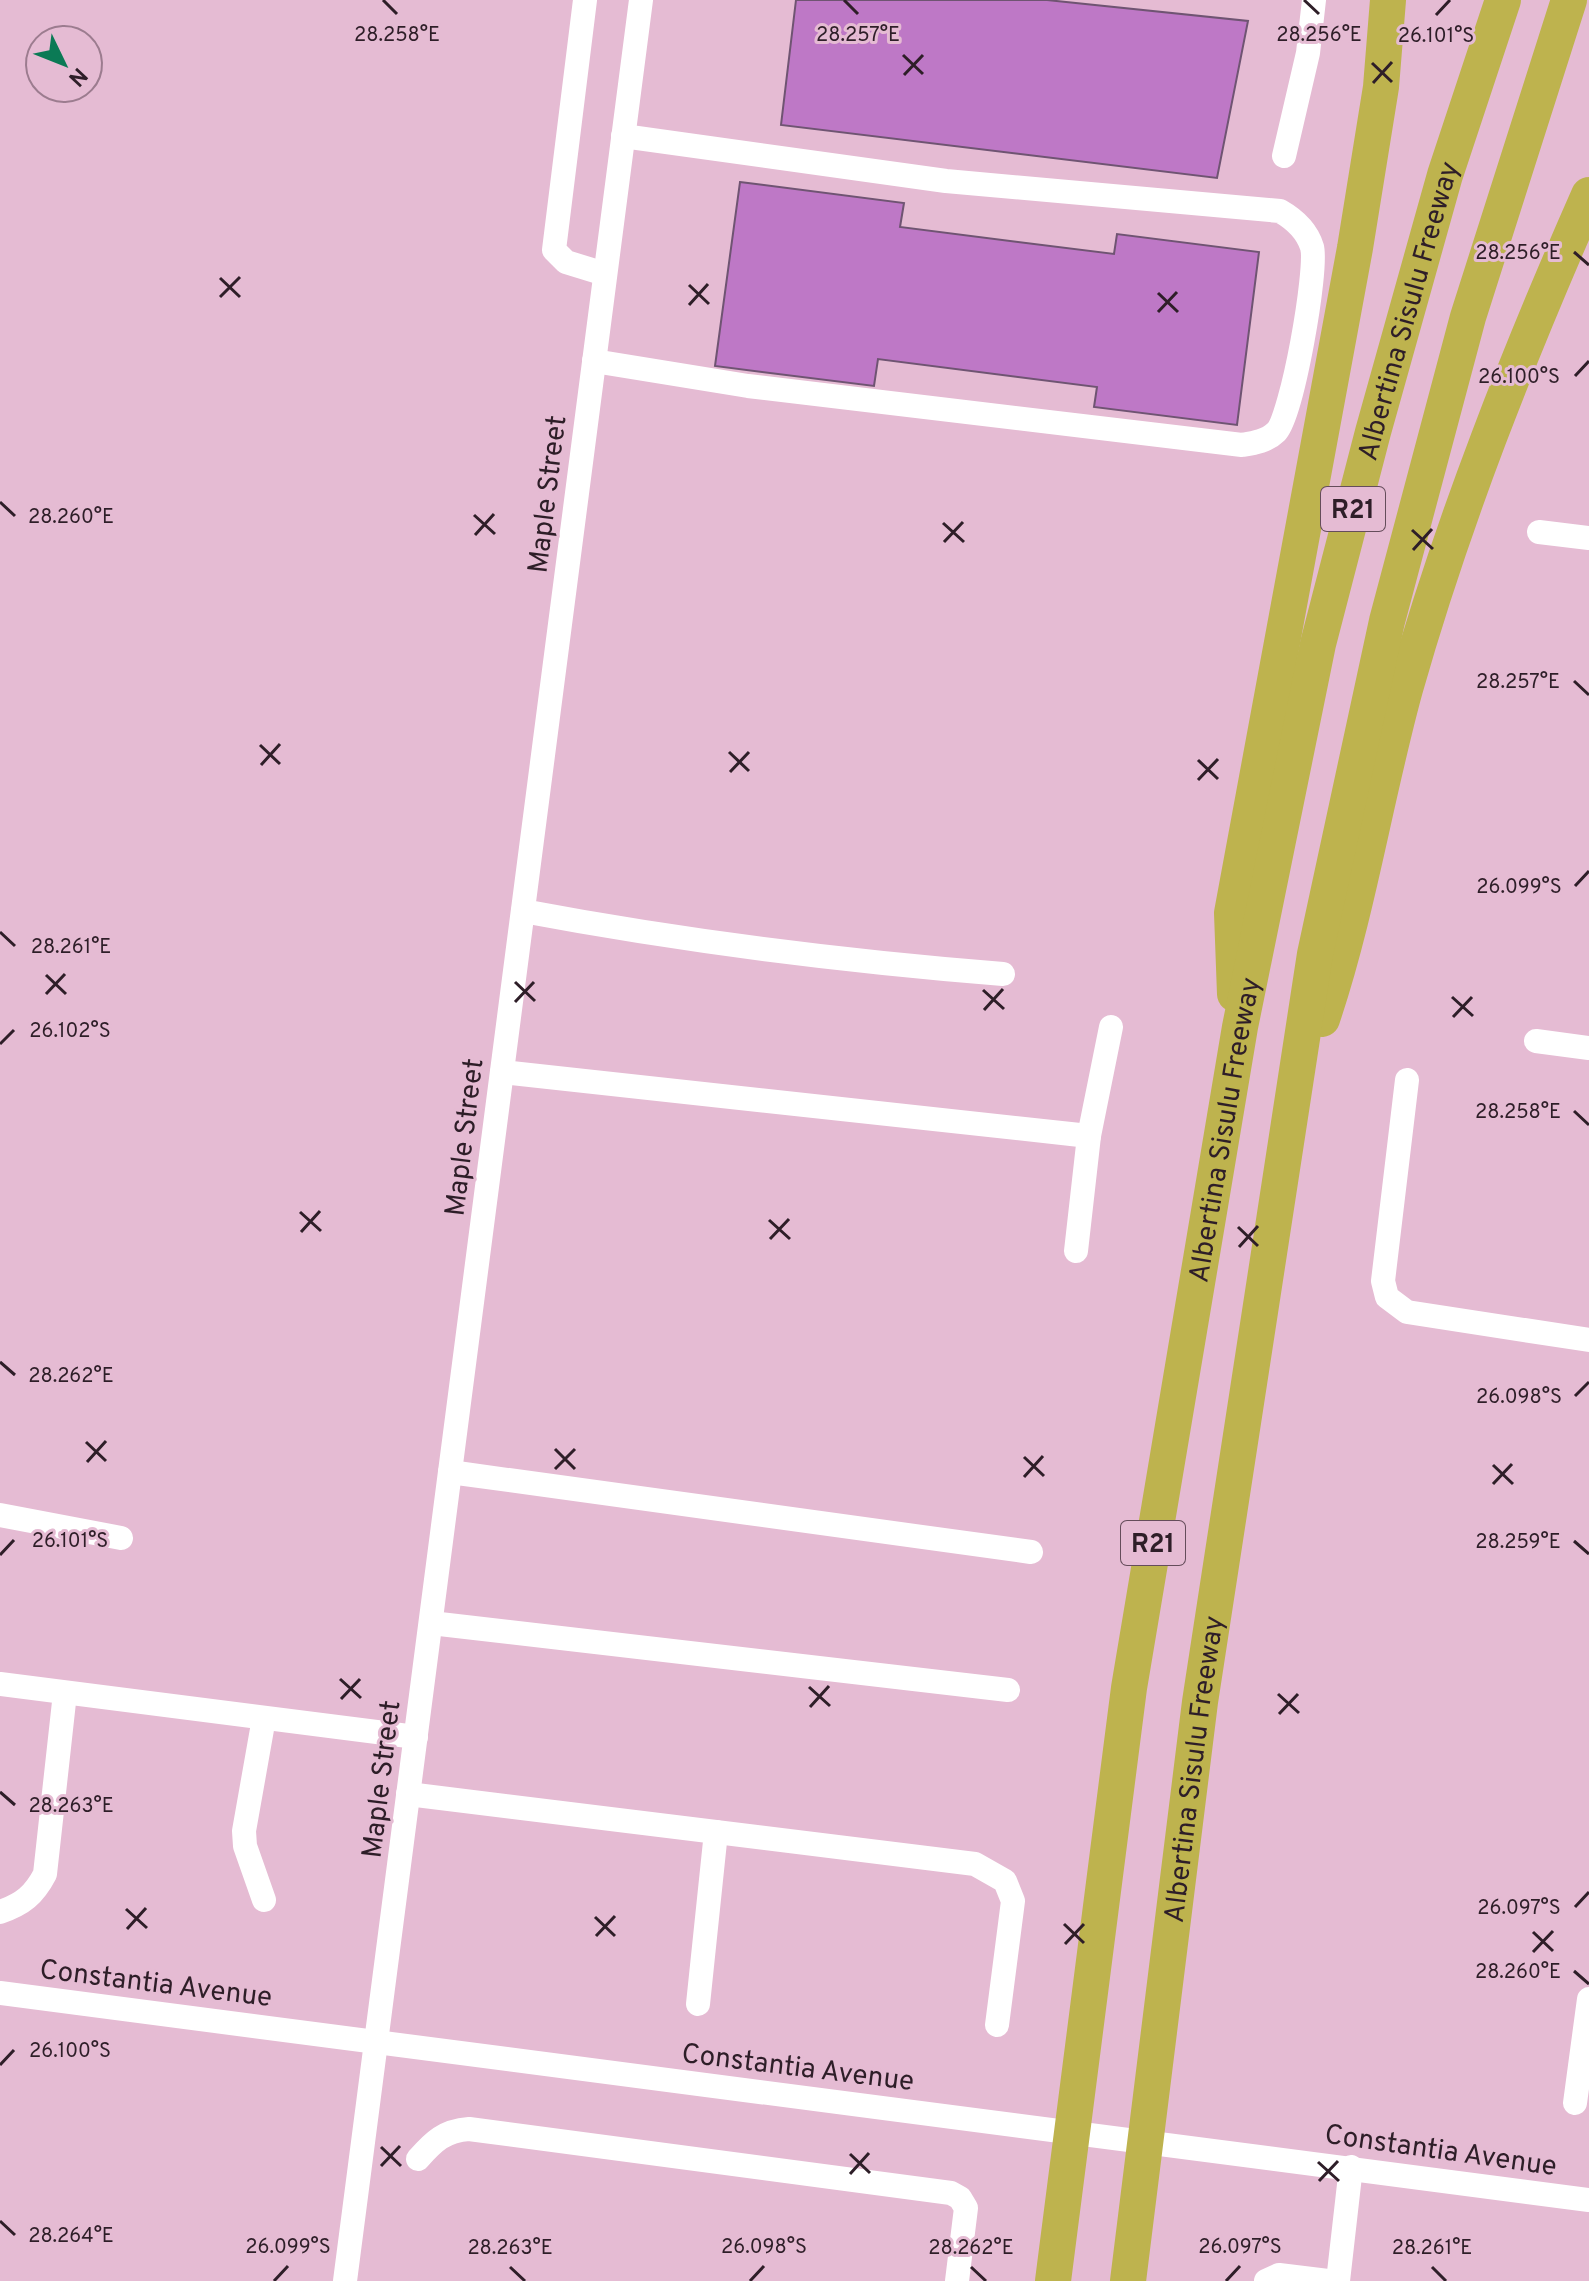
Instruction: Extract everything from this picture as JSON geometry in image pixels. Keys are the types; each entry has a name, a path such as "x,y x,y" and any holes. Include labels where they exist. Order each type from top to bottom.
{"highway":[{"path":"1240,1027 1231,951 1232,913 1355,248 1381,87 1388,0"},
{"name":"Albertina Sisulu Freeway","path":"1053,2281 1129,1688 1240,1027 1330,598 1445,175 1503,0"},
{"name":"Albertina Sisulu Freeway","path":"1128,2281 1200,1702 1315,954 1387,621 1468,317 1569,0"},
{"path":"1297,1075 1317,1035 1338,972 1406,688 1447,557 1490,431 1589,195"}],"street":[{"path":"585,0 554,250 566,262 605,274"},
{"name":"Maple Street","path":"345,2281 641,0"},
{"path":"1284,156 1308,53 1314,0"},
{"path":"594,361 748,386 1242,445 1267,439 1278,431 1290,403 1302,346 1313,249 1293,218 1280,211 946,181 623,136"},
{"path":"1539,532 1589,538"},
{"path":"523,911 628,931 866,963 1003,974"},
{"path":"1076,1251 1089,1136 1111,1027"},
{"path":"1536,1041 1589,1048"},
{"path":"502,1072 1089,1136"},
{"path":"1407,1080 1383,1281 1387,1297 1407,1312 1589,1340"},
{"path":"450,1472 1031,1552"},
{"path":"0,1515 121,1538"},
{"path":"431,1623 1008,1690"},
{"path":"0,1684 416,1737"},
{"path":"0,1912 17,1906 36,1893 45,1874 65,1693"},
{"path":"264,1718 244,1831 245,1846 264,1900"},
{"path":"408,1794 975,1864 995,1872 1005,1881 1013,1901 997,2025"},
{"path":"698,2004 716,1832"},
{"name":"Constantia Avenue","path":"0,1993 1589,2200"},
{"path":"1575,2103 1589,1999"},
{"path":"418,2159 436,2139 451,2130 469,2129 951,2193 960,2198 966,2208 957,2281"},
{"path":"1338,2281 1351,2167"},
{"path":"1266,2281 1279,2275 1328,2281"}],"building":[{"path":"796,0 1047,0 1248,21 1217,178 781,125"},
{"path":"740,182 904,203 900,227 1114,254 1117,234 1259,252 1237,425 1094,407 1097,387 878,359 874,386 715,366"}]}
